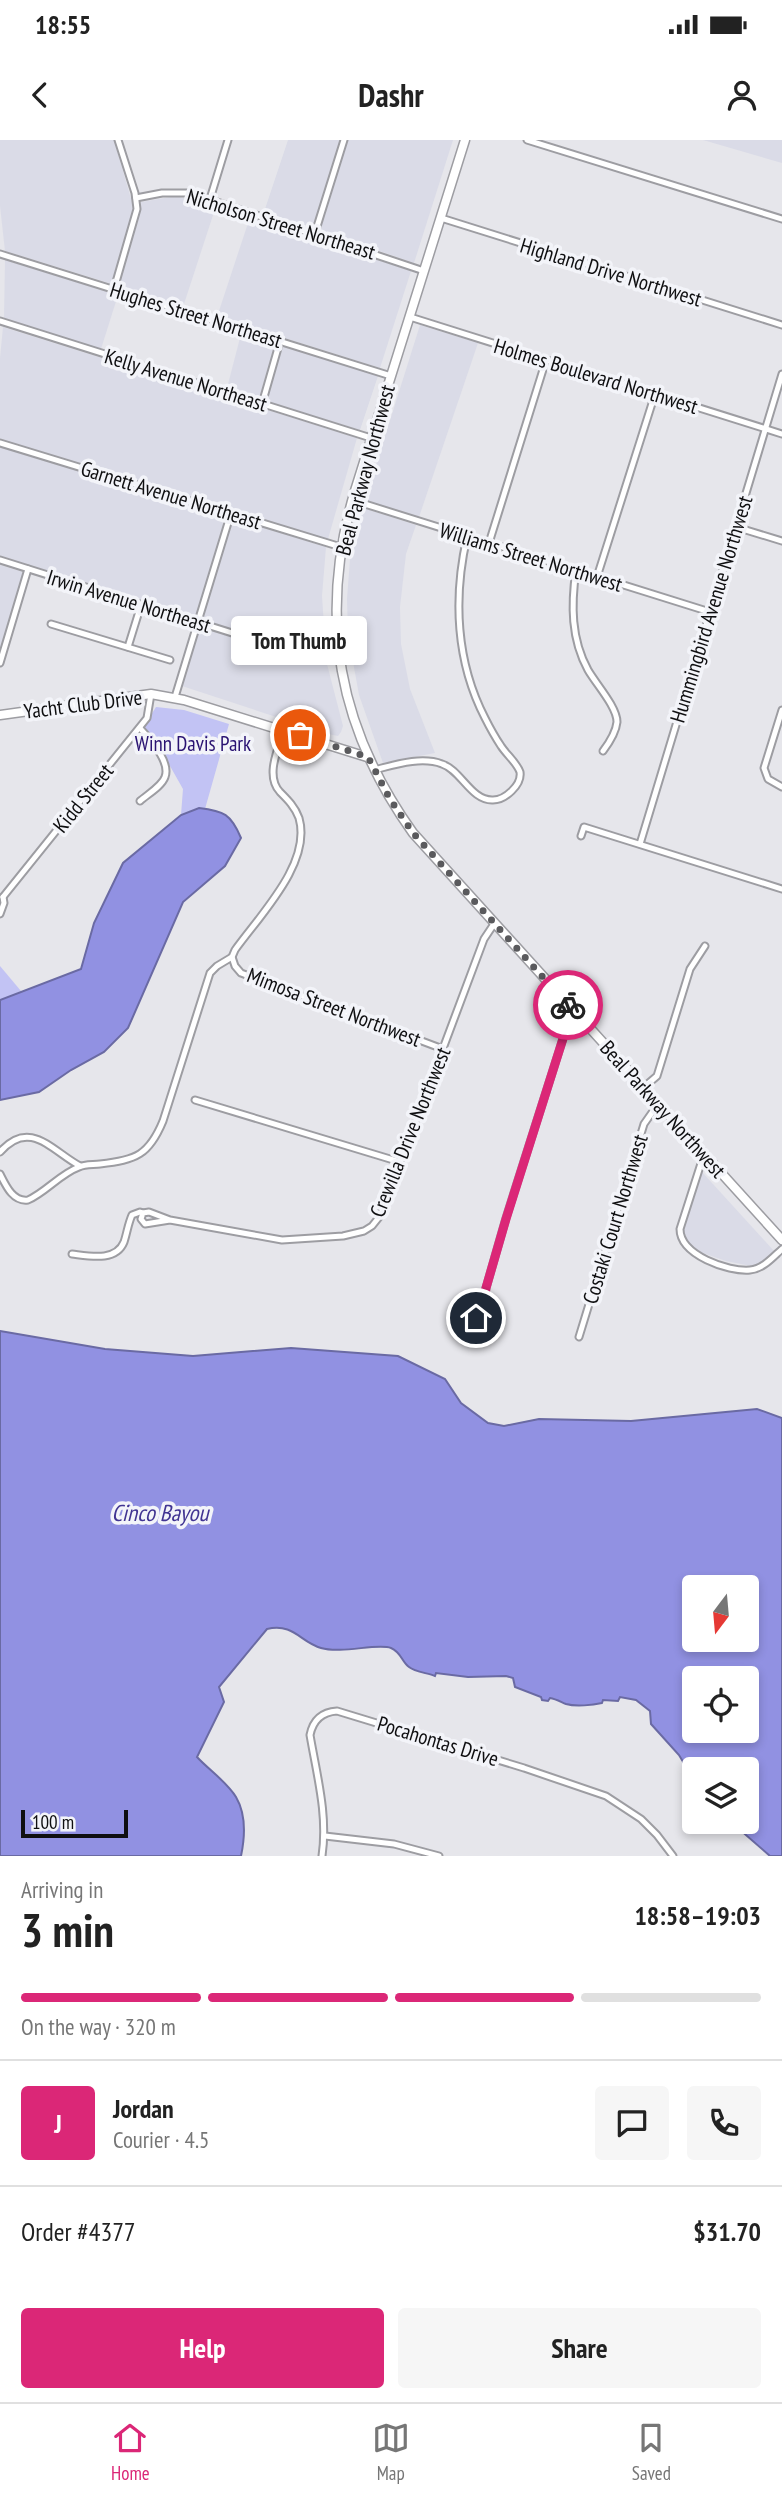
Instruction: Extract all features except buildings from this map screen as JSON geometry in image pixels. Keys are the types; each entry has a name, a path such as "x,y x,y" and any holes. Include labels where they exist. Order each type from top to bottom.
{"main road":[{"name":"Beal Parkway Northwest","path":"465,140 352,500 341,547 337,605 340,660 353,716 374,770 413,833 782,1240"},
{"name":"Yacht Club Drive","path":"0,715 151,694 175,698 368,757"}],"street":[{"path":"114,289 135,218 136,198 118,140"},
{"path":"210,199 228,140"},
{"path":"315,233 344,140"},
{"path":"527,140 782,219"},
{"name":"Nicholson Street Northeast","path":"136,198 177,191 210,199 424,271"},
{"name":"Highland Drive Northwest","path":"441,218 782,325"},
{"name":"Hughes Street Northeast","path":"0,254 391,376"},
{"name":"Holmes Boulevard Northwest","path":"410,317 782,434"},
{"name":"Kelly Avenue Northeast","path":"0,321 371,438"},
{"path":"262,404 280,341"},
{"path":"489,543 546,360"},
{"name":"Hummingbird Avenue Northwest","path":"639,845 782,374"},
{"path":"597,577 655,394"},
{"name":"Garnett Avenue Northeast","path":"0,443 341,547"},
{"name":"Williams Street Northwest","path":"352,500 710,612"},
{"path":"175,698 231,513"},
{"path":"736,527 782,541"},
{"path":"374,770 415,762 441,763 451,768 479,796 489,800 505,796 519,779 517,767 502,748 478,703 462,649 459,597 467,537"},
{"name":"Irwin Avenue Northeast","path":"0,561 318,660 340,660"},
{"path":"0,663 28,569"},
{"path":"576,570 572,606 577,643 588,670 614,711 617,722 603,751"},
{"path":"128,648 141,605"},
{"path":"51,624 170,660"},
{"name":"Kidd Street","path":"2,897 140,728 147,718 151,694"},
{"path":"782,710 764,768 768,779 782,787"},
{"path":"140,728 158,751 166,776 140,800"},
{"path":"0,1174 21,1201 35,1197 80,1166 134,1157 147,1149 154,1140 163,1121 209,973 233,957 235,950 293,870 299,854 301,832 298,816 273,778 284,730"},
{"path":"581,836 584,827 782,889"},
{"path":"0,914 4,903 2,897"},
{"name":"Crewilla Drive Northwest","path":"170,1220 145,1224 141,1219 143,1213 149,1212 170,1220 272,1240 358,1233 372,1226 380,1216 484,939 494,924"},
{"path":"643,1088 657,1076 690,969 705,946"},
{"name":"Mimosa Street Northwest","path":"233,957 235,966 241,973 443,1049"},
{"path":"483,1307 503,1230 567,1026 577,1016"},
{"path":"195,1100 400,1162"},
{"name":"Costaki Court Northwest","path":"579,1337 644,1124 658,1104"},
{"path":"0,1152 15,1141 33,1137 47,1142 62,1157 80,1166"},
{"path":"704,1154 680,1229 684,1244 705,1259 751,1270 764,1265 782,1249"},
{"path":"72,1254 112,1254 121,1247 132,1215 143,1213"},
{"name":"Pocahontas Drive","path":"322,1856 323,1803 310,1735 320,1716 337,1711 606,1796 641,1819 673,1856"},
{"path":"324,1836 394,1844 439,1856"}],"shaded area":[{"path":"0,140 114,140 134,209 112,284 5,251 0,206"},
{"path":"288,140 340,140 313,228 264,212"},
{"path":"348,140 453,140 414,263 319,230"},
{"path":"703,140 782,140 782,163"},
{"path":"176,196 216,206 183,307 118,286 139,218 141,202"},
{"path":"250,217 411,271 380,368 217,317"},
{"path":"5,260 118,295 101,349 4,318"},
{"path":"420,325 478,343 419,517 365,500"},
{"path":"3,327 357,438 328,539 0,439 0,358"},
{"path":"241,334 275,344 259,399 227,388"},
{"path":"282,346 378,376 360,430 266,401"},
{"path":"0,447 226,516 196,617 0,556"},
{"path":"363,508 416,525 406,554 400,607 401,644 410,689 435,753 383,763 359,695 348,634 350,560"},
{"path":"233,518 326,547 322,596 326,656 202,620"},
{"path":"0,565 23,572 0,650"},
{"path":"200,627 317,664 327,664 343,726 338,736 182,686"},
{"path":"702,1172 774,1251 762,1262 751,1266 726,1261 700,1252 687,1241 684,1230"}],"green space":[{"name":"Winn Davis Park","path":"156,707 184,710 229,724 205,809 198,808 181,815 183,789 157,743 144,726"},
{"path":"0,966 21,991 2,1000 0,1000"}],"water":[{"path":"199,808 226,815 241,838 225,866 183,902 128,1028 104,1052 39,1092 0,1100 0,1000 81,969 94,923 123,863 181,815"},
{"name":"Cinco Bayou","path":"0,1331 105,1349 193,1356 291,1348 398,1356 445,1379 461,1403 488,1423 504,1426 539,1419 631,1421 757,1409 782,1418 782,1856 770,1856 745,1834 759,1834 759,1757 682,1757 682,1760 651,1724 650,1711 636,1700 620,1697 618,1701 603,1700 602,1703 579,1706 550,1698 548,1701 542,1700 541,1697 515,1687 513,1678 506,1676 468,1677 436,1673 435,1676 412,1669 391,1648 329,1650 290,1631 276,1628 267,1629 219,1687 224,1702 197,1757 236,1797 244,1826 241,1856 0,1856"}],"way so far":[{"path":"300,735 368,757 390,799 413,833 568,1005"}],"place":[{"name":"Tom Thumb","path":"300,735"}],"route":[{"path":"476,1318 477,1311 483,1307 506,1219 567,1026 577,1016 568,1005"}]}
